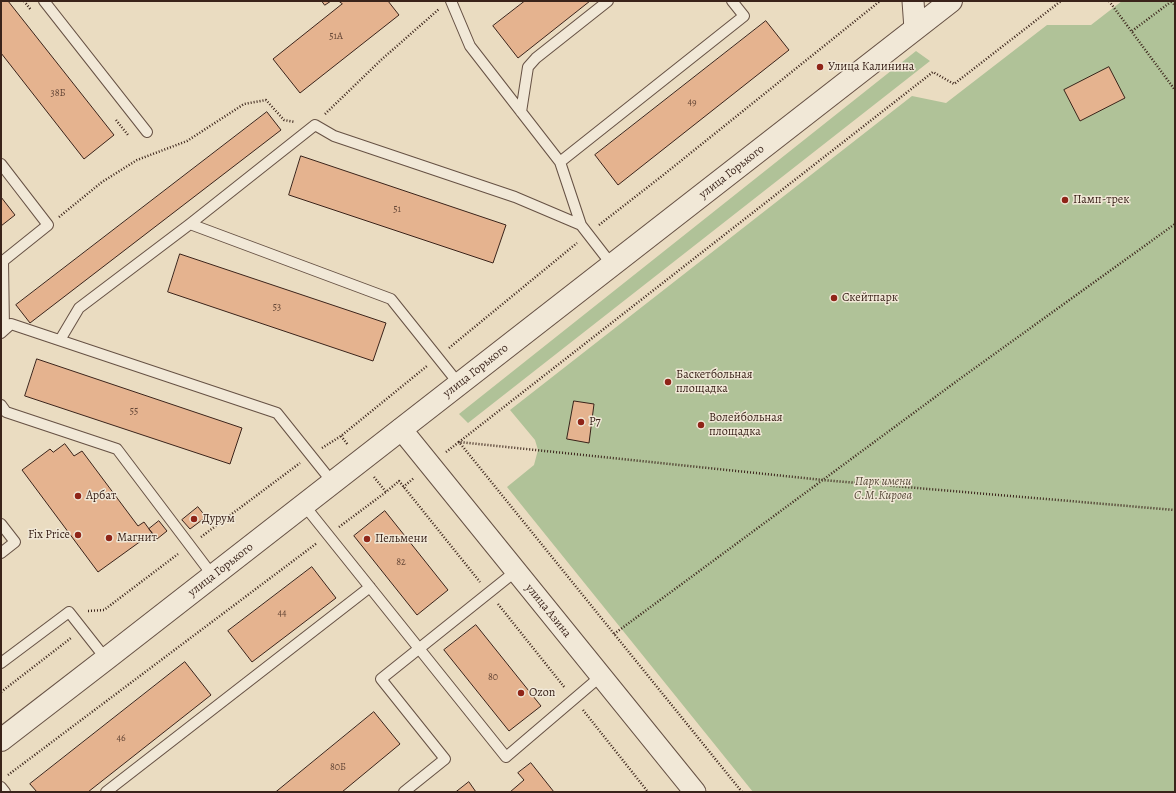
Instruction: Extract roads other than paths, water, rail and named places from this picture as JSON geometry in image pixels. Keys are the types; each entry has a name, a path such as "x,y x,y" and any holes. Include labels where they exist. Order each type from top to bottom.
{"street":[{"path":"913,1 915,29"},
{"name":"улица Горького","path":"1,740 333,483 950,1"},
{"name":"улица Азина","path":"401,429 695,792"}],"lane":[{"path":"44,1 147,132"},
{"path":"521,112 528,67 536,58 608,1"},
{"path":"560,162 744,16 732,1"},
{"path":"447,3 470,46 560,162 581,225 612,265"},
{"path":"60,340 79,308 190,224 315,125 334,136 515,197 581,225"},
{"path":"1,164 48,225 3,261 2,331"},
{"path":"190,224 391,299 459,384"},
{"path":"2,331 11,324 278,413 333,483"},
{"path":"1,405 6,412 117,449 213,576"},
{"path":"304,505 506,757 601,676"},
{"path":"1,524 15,542 1,553"},
{"path":"404,792 444,759 381,679 516,571"},
{"path":"106,792 370,587"},
{"path":"1,663 69,612 106,659"},
{"path":"1,787 5,792"}],"place":[{"name":"Улица Калинина","path":"820,67"},
{"name":"Памп-трек","path":"1065,200"},
{"name":"Скейтпарк","path":"834,298"},
{"name":"Баскетбольная площадка","path":"668,382"},
{"name":"Р7","path":"581,422"},
{"name":"Волейбольная площадка","path":"701,425"},
{"name":"Арбат","path":"78,496"},
{"name":"Дурум","path":"194,519"},
{"name":"Fix Price","path":"78,535"},
{"name":"Магнит","path":"109,538"},
{"name":"Пельмени","path":"367,539"},
{"name":"Ozon","path":"521,693"}],"park label":[{"name":"Парк имени С.М.Кирова","path":"883,489"}]}
